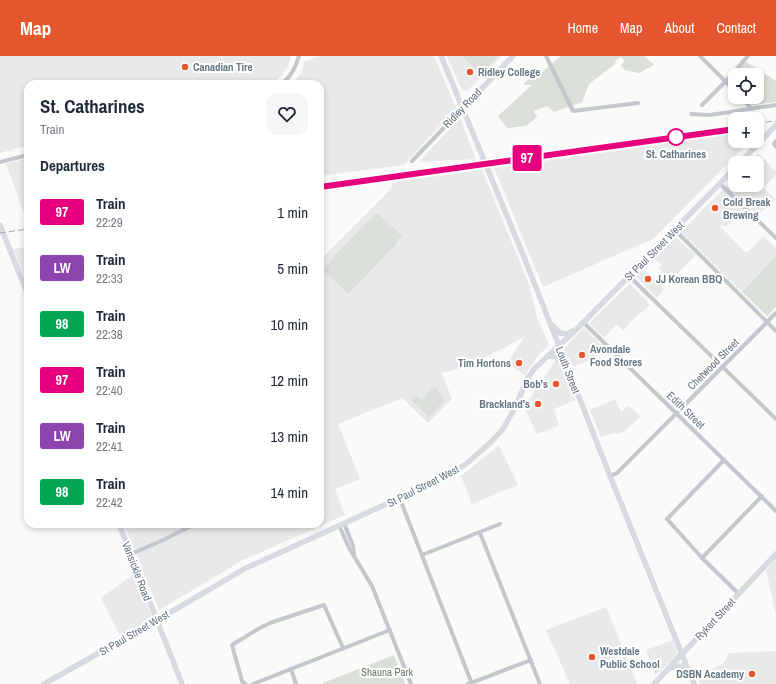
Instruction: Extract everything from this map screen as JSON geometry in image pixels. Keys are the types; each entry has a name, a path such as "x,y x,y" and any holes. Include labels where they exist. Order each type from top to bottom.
{"main road":[{"name":"Louth Street","path":"441,56 515,233 610,476 694,682"},
{"name":"Ridley Road","path":"462,108 513,56"},
{"path":"747,156 776,125"},
{"name":"St Paul Street West","path":"44,684 156,621 244,569 341,524 400,499 447,476 466,464 491,442 502,429 516,406 527,379 535,368 576,330 728,175"},
{"path":"0,225 24,284"},
{"path":"548,317 557,332 567,334 576,330"},
{"path":"548,356 555,357 566,364"},
{"name":"Vansickle Road","path":"121,528 182,684"},
{"name":"Rykert Street","path":"654,684 776,554"},
{"path":"669,669 676,666 682,666 694,682"}],"street":[{"path":"286,80 295,68 299,56"},
{"path":"545,56 573,111 638,103"},
{"path":"700,56 726,81"},
{"path":"702,105 748,56"},
{"path":"747,104 752,109"},
{"path":"691,114 710,115 776,105"},
{"name":"Ridley Road","path":"412,161 462,108"},
{"path":"775,141 776,147"},
{"path":"0,162 24,156"},
{"path":"720,184 776,238"},
{"path":"675,230 776,331"},
{"path":"629,276 776,419"},
{"name":"Chetwood Street","path":"610,476 617,473 776,313"},
{"name":"Edith Street","path":"583,322 776,511"},
{"path":"724,460 667,519 702,558 739,594"},
{"path":"702,558 762,496"},
{"path":"400,499 470,684 531,660"},
{"path":"341,524 349,548 372,586 411,684"},
{"path":"422,555 500,524"},
{"path":"131,554 187,528"},
{"path":"480,533 540,684"},
{"path":"245,684 242,681 232,645 270,623 324,605 343,648"},
{"path":"253,684 390,630"},
{"path":"290,669 296,684"}],"shaded area":[{"path":"0,56 291,56 289,64 277,80 24,80 24,146 0,153"},
{"path":"320,56 434,56 456,108 404,165 324,175 324,80 296,80 302,72 304,62"},
{"name":"Ridley College","path":"447,56 501,56 466,92 461,88"},
{"path":"460,118 476,159 419,162"},
{"path":"728,135 728,148 743,148 735,156 728,156 728,163 653,239 543,287 494,168"},
{"path":"24,159 24,213 6,164"},
{"path":"764,159 776,172 776,175 764,187"},
{"path":"482,170 530,287 537,318 549,345 537,357 525,375 507,363 525,336 464,367 442,373 452,399 428,423 402,398 338,424 360,479 335,489 345,515 324,524 324,256 389,191 394,182"},
{"path":"728,184 728,192 764,192 764,189 776,199 758,215 747,206 726,227 723,225 720,226 746,253 764,236 776,248 776,256 742,292 681,232"},
{"path":"675,237 696,255 670,281 659,269 662,265 654,258"},
{"path":"24,248 24,275 13,249"},
{"path":"643,268 664,289 657,298 635,276"},
{"path":"630,284 650,305 623,331 617,324 604,338 589,323"},
{"path":"584,328 606,349 590,360 573,367 564,348"},
{"path":"555,361 559,362 576,400 554,409 559,426 537,434 524,407"},
{"path":"615,399 621,412 629,406 641,417 625,431 618,434 613,433 601,437 590,410"},
{"path":"499,445 518,485 472,504 461,476"},
{"path":"126,528 316,528 243,560 159,610"},
{"path":"776,558 776,615 766,570"},
{"path":"134,574 152,618 121,637 101,598"},
{"name":"Westdale Public School","path":"606,607 637,684 570,684 546,630"},
{"path":"673,640 678,655 655,675 646,650"},
{"name":"DSBN Academy","path":"776,651 776,684 700,684 697,677 724,663 729,653"}],"green space":[{"path":"462,56 498,56 481,74"},
{"path":"561,56 644,56 654,65 639,73 625,70 621,65 625,61 621,57 616,60 615,64 589,84 582,102 554,112 547,106 534,111 537,117 526,126 507,128 498,116 532,85 523,85 530,77 542,72"},
{"path":"745,61 756,68 739,68"},
{"path":"764,73 776,81 776,102 764,104"},
{"path":"377,213 402,236 348,293 324,271 324,269"},
{"path":"776,256 776,307 767,316 742,292"},
{"path":"435,387 445,400 429,417 411,400 416,395 422,400 432,388"},
{"name":"Shauna Park","path":"394,655 405,684 323,684 323,683"}],"railway":[{"path":"764,122 776,121"},
{"path":"324,184 728,127"},
{"path":"0,233 24,230"}],"train":[{"name":"97","path":"324,186 728,130"}],"place":[{"name":"Canadian Tire","path":"185,67"},
{"name":"Ridley College","path":"470,72"},
{"name":"St. Catharines","path":"676,137"},
{"name":"Cold Break Brewing","path":"715,208"},
{"name":"JJ Korean BBQ","path":"648,279"},
{"name":"Avondale Food Stores","path":"582,355"},
{"name":"Tim Hortons","path":"519,363"},
{"name":"Bob's","path":"556,384"},
{"name":"Brackland's","path":"538,404"},
{"name":"Westdale Public School","path":"592,657"},
{"name":"DSBN Academy","path":"752,674"}]}
